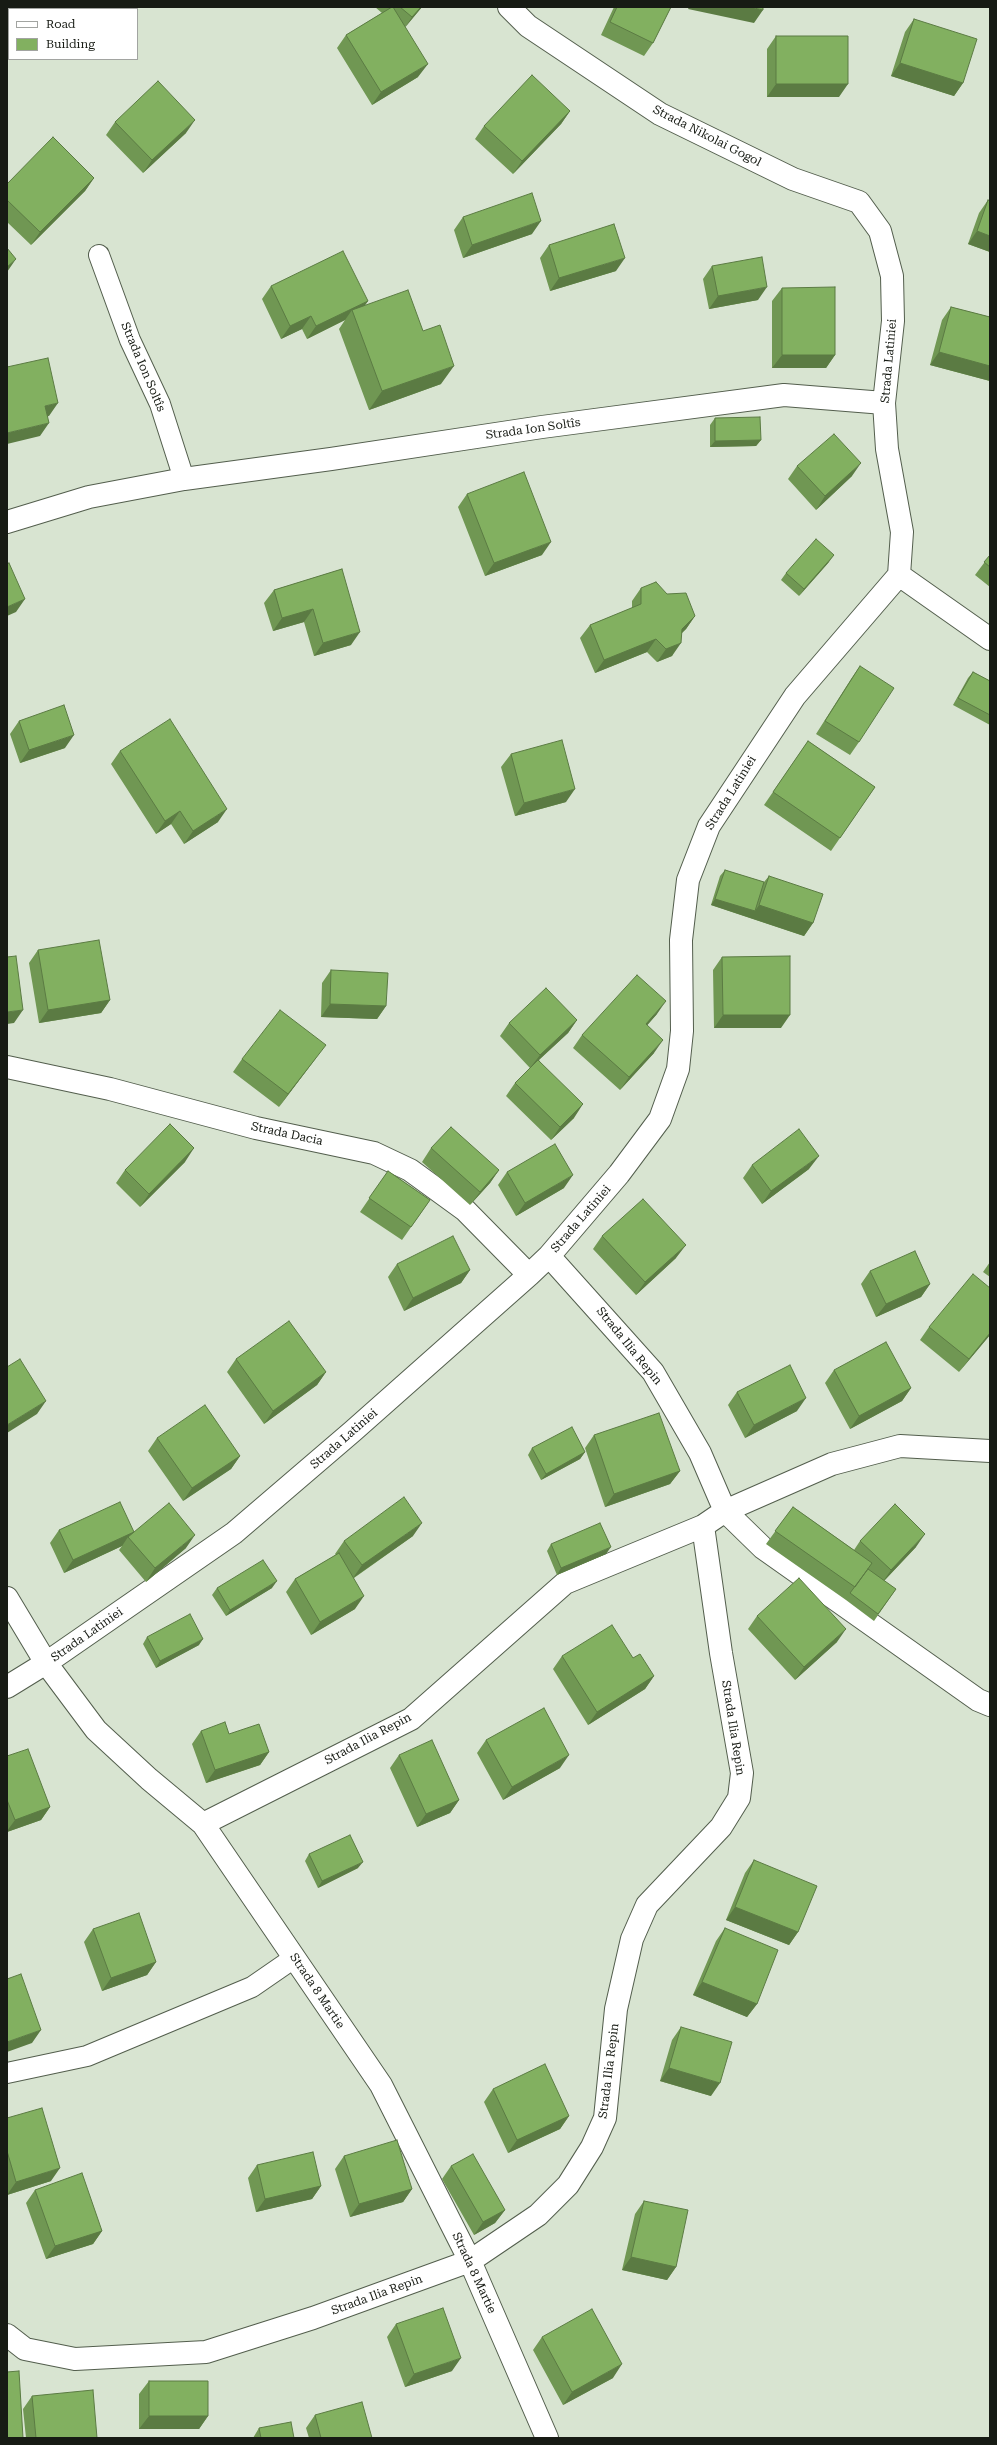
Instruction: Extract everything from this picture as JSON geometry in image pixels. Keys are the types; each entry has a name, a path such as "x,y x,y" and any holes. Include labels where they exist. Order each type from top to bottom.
{"street":[{"name":"Strada Nikolai Gogol","path":"509,7 528,26 660,114 793,179 859,202"},
{"name":"Strada Latiniei","path":"7,1687 46,1664 234,1533 353,1432 549,1256 619,1174 660,1119 678,1069 682,1031 681,940 688,880 709,826 795,696 899,575 902,532 887,449 884,403 893,322 892,276 880,231 859,202"},
{"name":"Strada Ion Soltîs","path":"7,522 89,497 184,479 330,460 542,427 784,395 884,403"},
{"path":"899,575 990,639"},
{"name":"Strada Dacia","path":"7,1067 110,1089 256,1128 374,1153 410,1170 465,1210 529,1275"},
{"name":"Strada Ilia Repin","path":"549,1256 653,1372 697,1447 725,1511 763,1548 978,1700 990,1705"},
{"name":"Strada Ilia Repin","path":"203,1824 411,1719 565,1583 703,1526 725,1511 832,1464 900,1446 990,1451"},
{"name":"Strada Ilia Repin","path":"7,2335 25,2349 75,2359 206,2352 313,2318 470,2261 538,2215 568,2185 592,2147 605,2118 616,2009 632,1939 647,1905 721,1827 739,1798 742,1773 721,1653 703,1526"},
{"name":"Strada 8 Martie","path":"7,1598 46,1664 96,1730 149,1779 203,1824 380,2085 470,2261 547,2438"}],"lane":[{"name":"Strada Ion Soltîs","path":"99,255 130,340 160,404 184,479"},
{"path":"7,2073 87,2056 252,1987 294,1958"}],"building":[{"path":"392,7 428,64 381,92 346,35"},
{"path":"400,7 421,7 412,17"},
{"path":"617,7 671,7 653,43 610,22"},
{"path":"750,7 763,7 763,10"},
{"path":"914,19 977,39 963,83 900,63"},
{"path":"776,36 848,36 848,84 776,84"},
{"path":"532,75 570,111 522,161 484,126"},
{"path":"158,81 195,120 152,160 115,122"},
{"path":"53,137 94,178 40,232 7,200 7,184"},
{"path":"532,193 541,221 472,245 463,217"},
{"path":"988,200 990,201 990,236 977,231"},
{"path":"614,224 625,258 559,278 549,245"},
{"path":"7,248 16,259 7,267"},
{"path":"343,251 368,301 316,326 311,316 290,326 271,286"},
{"path":"762,257 767,287 718,296 712,266"},
{"path":"835,287 835,355 782,355 782,288"},
{"path":"408,290 423,331 440,325 454,366 382,391 352,310"},
{"path":"951,307 990,317 990,366 939,352"},
{"path":"48,358 58,403 45,406 49,423 7,433 7,367"},
{"path":"760,417 761,440 715,441 715,418"},
{"path":"834,434 861,463 825,496 797,466"},
{"path":"524,472 551,542 494,563 467,494"},
{"path":"816,539 834,555 804,589 786,573"},
{"path":"990,555 990,567 984,562"},
{"path":"9,563 25,599 7,607 7,564"},
{"path":"342,569 360,632 323,643 313,609 282,618 274,590"},
{"path":"656,582 667,594 686,593 695,616 682,629 681,643 666,649 656,639 604,660 590,625 641,604 641,588"},
{"path":"860,666 894,688 859,742 825,721"},
{"path":"973,672 990,681 990,715 958,698"},
{"path":"64,705 74,735 29,750 19,721"},
{"path":"170,719 227,809 193,831 180,811 165,821 120,751"},
{"path":"562,740 575,789 524,803 511,754"},
{"path":"808,741 875,787 840,838 773,792"},
{"path":"725,870 764,882 755,911 715,899"},
{"path":"769,876 823,894 813,923 759,905"},
{"path":"99,940 110,1000 48,1010 38,950"},
{"path":"16,956 23,1010 7,1012 7,957"},
{"path":"790,956 790,1015 723,1015 722,957"},
{"path":"331,970 388,973 386,1006 330,1004"},
{"path":"637,975 666,1001 646,1024 663,1040 629,1077 582,1035"},
{"path":"546,988 577,1020 540,1055 509,1023"},
{"path":"280,1010 326,1045 288,1094 242,1059"},
{"path":"538,1060 583,1104 560,1127 515,1083"},
{"path":"170,1124 194,1148 149,1194 125,1170"},
{"path":"451,1127 499,1170 480,1192 431,1148"},
{"path":"799,1129 819,1156 771,1191 752,1165"},
{"path":"555,1144 573,1175 525,1203 507,1172"},
{"path":"388,1171 430,1200 411,1227 369,1198"},
{"path":"643,1199 686,1245 645,1282 602,1236"},
{"path":"453,1236 470,1270 413,1298 397,1264"},
{"path":"915,1251 930,1284 886,1304 870,1271"},
{"path":"973,1274 990,1288 990,1333 969,1359 929,1327"},
{"path":"289,1321 326,1372 273,1411 236,1359"},
{"path":"886,1342 911,1388 859,1416 834,1370"},
{"path":"20,1359 46,1401 7,1425 7,1367"},
{"path":"790,1365 806,1398 754,1425 737,1392"},
{"path":"205,1405 240,1456 192,1488 157,1438"},
{"path":"659,1413 680,1471 614,1494 594,1435"},
{"path":"572,1427 585,1452 546,1474 532,1448"},
{"path":"404,1497 422,1523 362,1565 344,1541"},
{"path":"120,1502 134,1532 73,1560 59,1530"},
{"path":"169,1503 195,1535 155,1568 128,1537"},
{"path":"895,1504 925,1534 891,1570 860,1541"},
{"path":"793,1507 872,1563 855,1587 775,1531"},
{"path":"600,1523 611,1547 561,1568 551,1544"},
{"path":"339,1553 364,1596 320,1622 295,1579"},
{"path":"263,1560 277,1581 230,1610 217,1588"},
{"path":"868,1569 896,1589 878,1614 850,1593"},
{"path":"799,1578 846,1629 804,1667 757,1616"},
{"path":"190,1614 203,1639 160,1661 147,1637"},
{"path":"612,1625 633,1658 640,1654 654,1676 597,1712 562,1656"},
{"path":"544,1708 569,1755 512,1787 486,1740"},
{"path":"225,1722 229,1734 259,1724 269,1752 215,1770 201,1731"},
{"path":"432,1740 459,1800 426,1814 399,1755"},
{"path":"28,1749 50,1807 15,1820 7,1800 7,1756"},
{"path":"350,1835 363,1862 322,1881 309,1854"},
{"path":"754,1860 817,1886 798,1932 735,1907"},
{"path":"139,1913 156,1962 111,1978 93,1929"},
{"path":"725,1928 778,1950 757,2004 702,1982"},
{"path":"21,1974 41,2030 7,2042 7,1979"},
{"path":"681,2027 732,2042 720,2083 669,2068"},
{"path":"545,2064 569,2116 517,2140 493,2089"},
{"path":"42,2108 60,2168 16,2182 7,2151 7,2118"},
{"path":"397,2140 412,2189 359,2204 344,2156"},
{"path":"313,2152 321,2186 265,2199 257,2165"},
{"path":"473,2154 505,2210 483,2222 451,2166"},
{"path":"82,2173 102,2231 55,2246 35,2190"},
{"path":"644,2201 688,2210 676,2267 631,2257"},
{"path":"443,2308 461,2358 414,2374 396,2324"},
{"path":"592,2309 622,2364 572,2392 542,2337"},
{"path":"19,2371 23,2438 7,2438 7,2372"},
{"path":"149,2381 208,2381 208,2416 149,2416"},
{"path":"93,2390 97,2438 36,2438 32,2396"},
{"path":"362,2402 372,2438 321,2438 315,2415"},
{"path":"291,2422 294,2438 261,2438 259,2428"}]}
